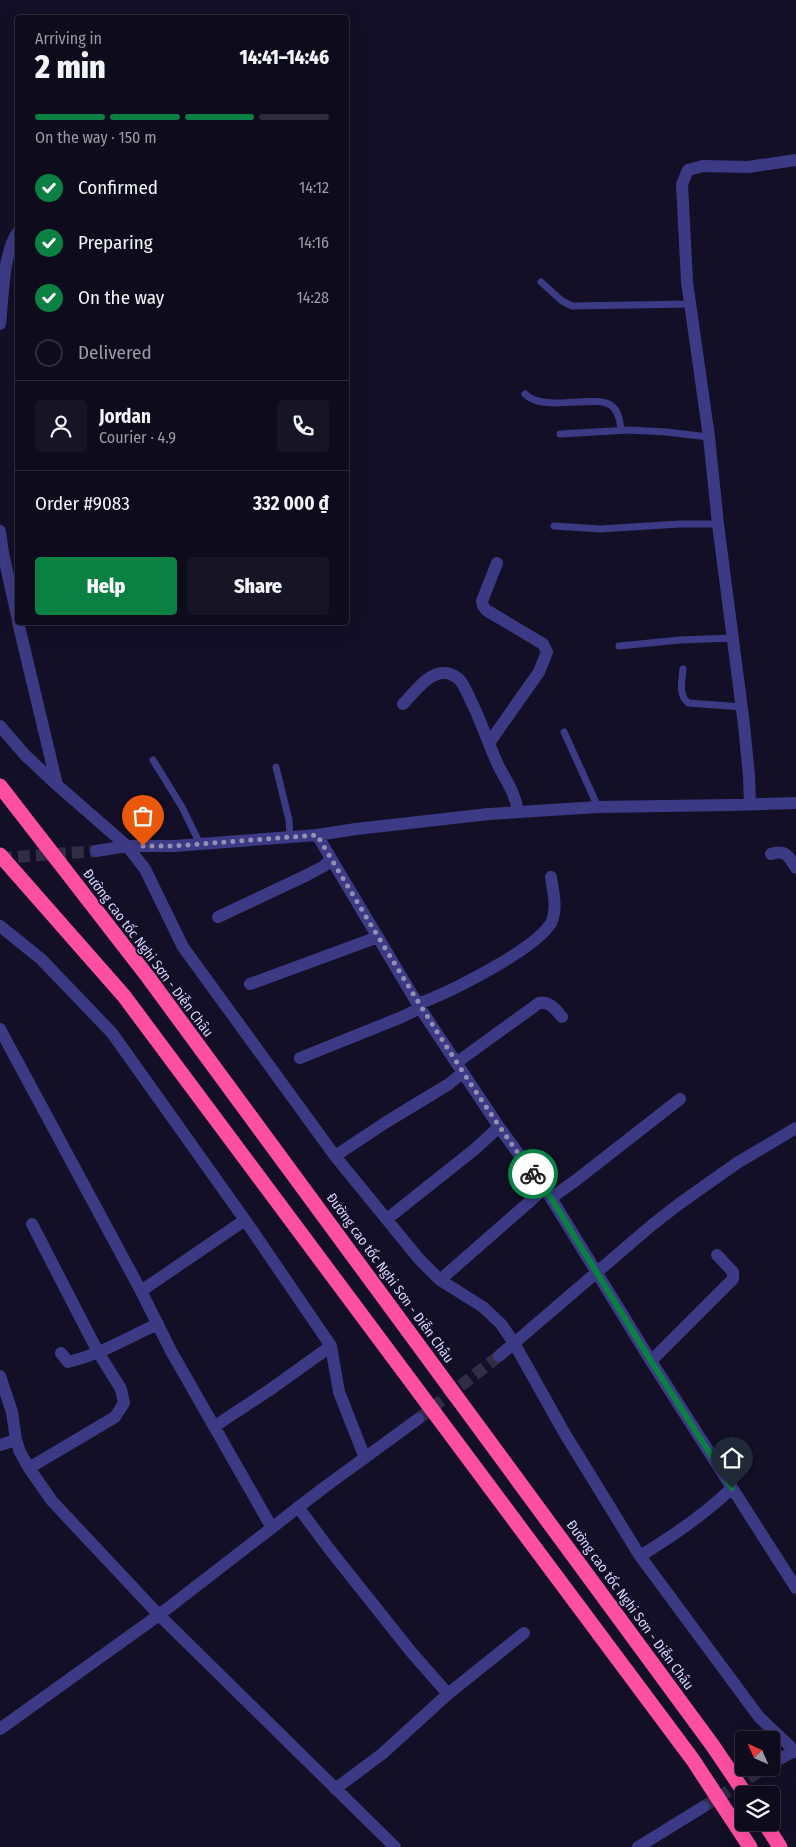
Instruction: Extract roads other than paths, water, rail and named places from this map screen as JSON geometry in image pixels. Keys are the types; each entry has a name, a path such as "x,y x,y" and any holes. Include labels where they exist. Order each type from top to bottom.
{"highway":[{"name":"Đường cao tốc Nghi Sơn - Diễn Châu","path":"0,786 148,977 713,1746 740,1786"},
{"path":"0,855 124,996 693,1760 750,1847"},
{"path":"770,1831 780,1847"}],"street":[{"path":"750,804 742,707 718,524 709,438 690,304 685,258 682,184 688,170 703,166 748,167 796,160"},
{"path":"0,324 7,259 15,237"},
{"path":"0,530 15,608"},
{"path":"489,743 538,672 547,652 543,644 486,610 483,606 482,601 497,562"},
{"path":"19,625 57,785"},
{"path":"403,704 430,677 444,673 453,675 465,688 483,725 499,766 516,800 518,812"},
{"path":"0,726 25,755 127,846 145,869 183,947 335,1156 420,1259 440,1280 483,1308 501,1324 514,1343 565,1434 640,1556 760,1717 796,1751 780,1758"},
{"path":"96,851 127,846 200,844 317,835 518,812 598,807 796,802"},
{"path":"317,835 419,1006 499,1127 548,1193 651,1361 796,1588"},
{"path":"771,854 782,851 796,868"},
{"path":"218,917 307,875 324,866 331,859"},
{"path":"300,1058 419,1006 516,954 542,933 551,923 554,915 555,900 551,877"},
{"path":"0,926 40,959 112,1032 245,1220 331,1346 339,1392 365,1458"},
{"path":"250,984 378,937"},
{"path":"335,1156 449,1084 459,1068 539,1003 545,1002 550,1004 562,1017"},
{"path":"0,1029 141,1291 171,1351 272,1528"},
{"path":"440,1280 548,1193 575,1181 680,1099"},
{"path":"387,1219 475,1149 499,1127"},
{"path":"499,1356 679,1204 737,1163 796,1128"},
{"path":"141,1291 245,1220"},
{"path":"29,1468 115,1417 124,1403 121,1390 98,1352 32,1224"},
{"path":"651,1361 733,1279 733,1272 717,1255"},
{"path":"61,1354 68,1362 98,1352 158,1324"},
{"path":"215,1426 331,1346"},
{"path":"0,1376 12,1412 16,1440 20,1452 29,1468 59,1508 159,1615 395,1847"},
{"path":"0,1729 159,1615 298,1507 418,1419"},
{"path":"0,1445 16,1440"},
{"path":"640,1556 677,1532 732,1488"},
{"path":"298,1507 412,1653 448,1694"},
{"path":"335,1789 382,1754 448,1694 524,1633"},
{"path":"638,1847 703,1807"}],"lane":[{"path":"541,282 562,301 572,306 690,304"},
{"path":"525,394 529,399 545,402 604,402 611,405 617,412 621,430"},
{"path":"560,434 621,430 666,432 709,438"},
{"path":"554,526 600,529 680,524 718,524"},
{"path":"619,646 680,640 733,638"},
{"path":"683,669 682,697 688,703 742,707"},
{"path":"564,732 598,807"},
{"path":"153,760 182,807 200,844"},
{"path":"276,767 289,820 290,836"}],"tunnel":[{"path":"0,858 96,851"},
{"path":"418,1419 499,1356"},
{"path":"703,1807 752,1776"}]}
